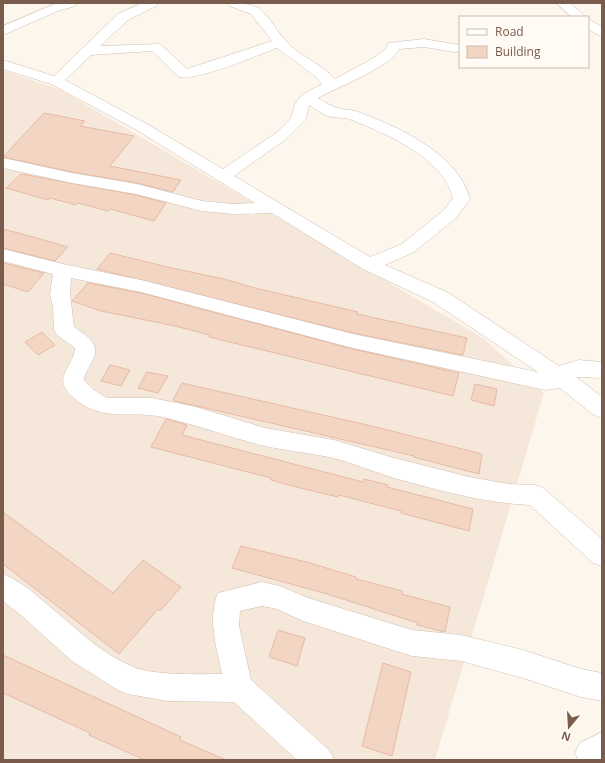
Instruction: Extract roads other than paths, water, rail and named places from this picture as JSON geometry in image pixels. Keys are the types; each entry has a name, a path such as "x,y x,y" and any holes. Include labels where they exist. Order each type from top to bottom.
{"street":[{"path":"3,31 54,8 71,3"},
{"path":"56,82 123,17 152,3"},
{"path":"234,3 255,11 265,21 270,32 279,42 308,65 318,70 329,81 329,86"},
{"path":"562,3 579,16"},
{"path":"589,24 602,33"},
{"path":"88,51 155,47 184,74 208,68 279,42"},
{"path":"223,176 281,136 298,119 302,104 307,98 329,86 347,80 392,51 393,46 418,42 437,43 454,48"},
{"path":"3,64 56,82 140,126 370,265 440,297 560,377 602,409"},
{"path":"307,98 334,113"},
{"path":"298,119 334,113 349,114 390,130 435,158 459,187 462,199 450,214 408,248 370,265"},
{"path":"3,163 72,178 137,189 202,206 233,209 275,208"},
{"path":"3,255 63,270 141,286 224,309 427,358 545,382 560,377 578,368 602,370"},
{"path":"63,270 60,294 63,308 64,330 85,345 84,358 75,370 73,382 86,396 104,406 152,406 196,416 265,437 334,449 394,468 469,487 509,494 535,495 602,554"},
{"path":"3,586 31,606 82,652 128,680 167,687 239,688"},
{"path":"319,760 239,688 226,626 227,602 262,594 280,598 340,621 412,643 461,648 522,664 581,684 602,687"}]}
